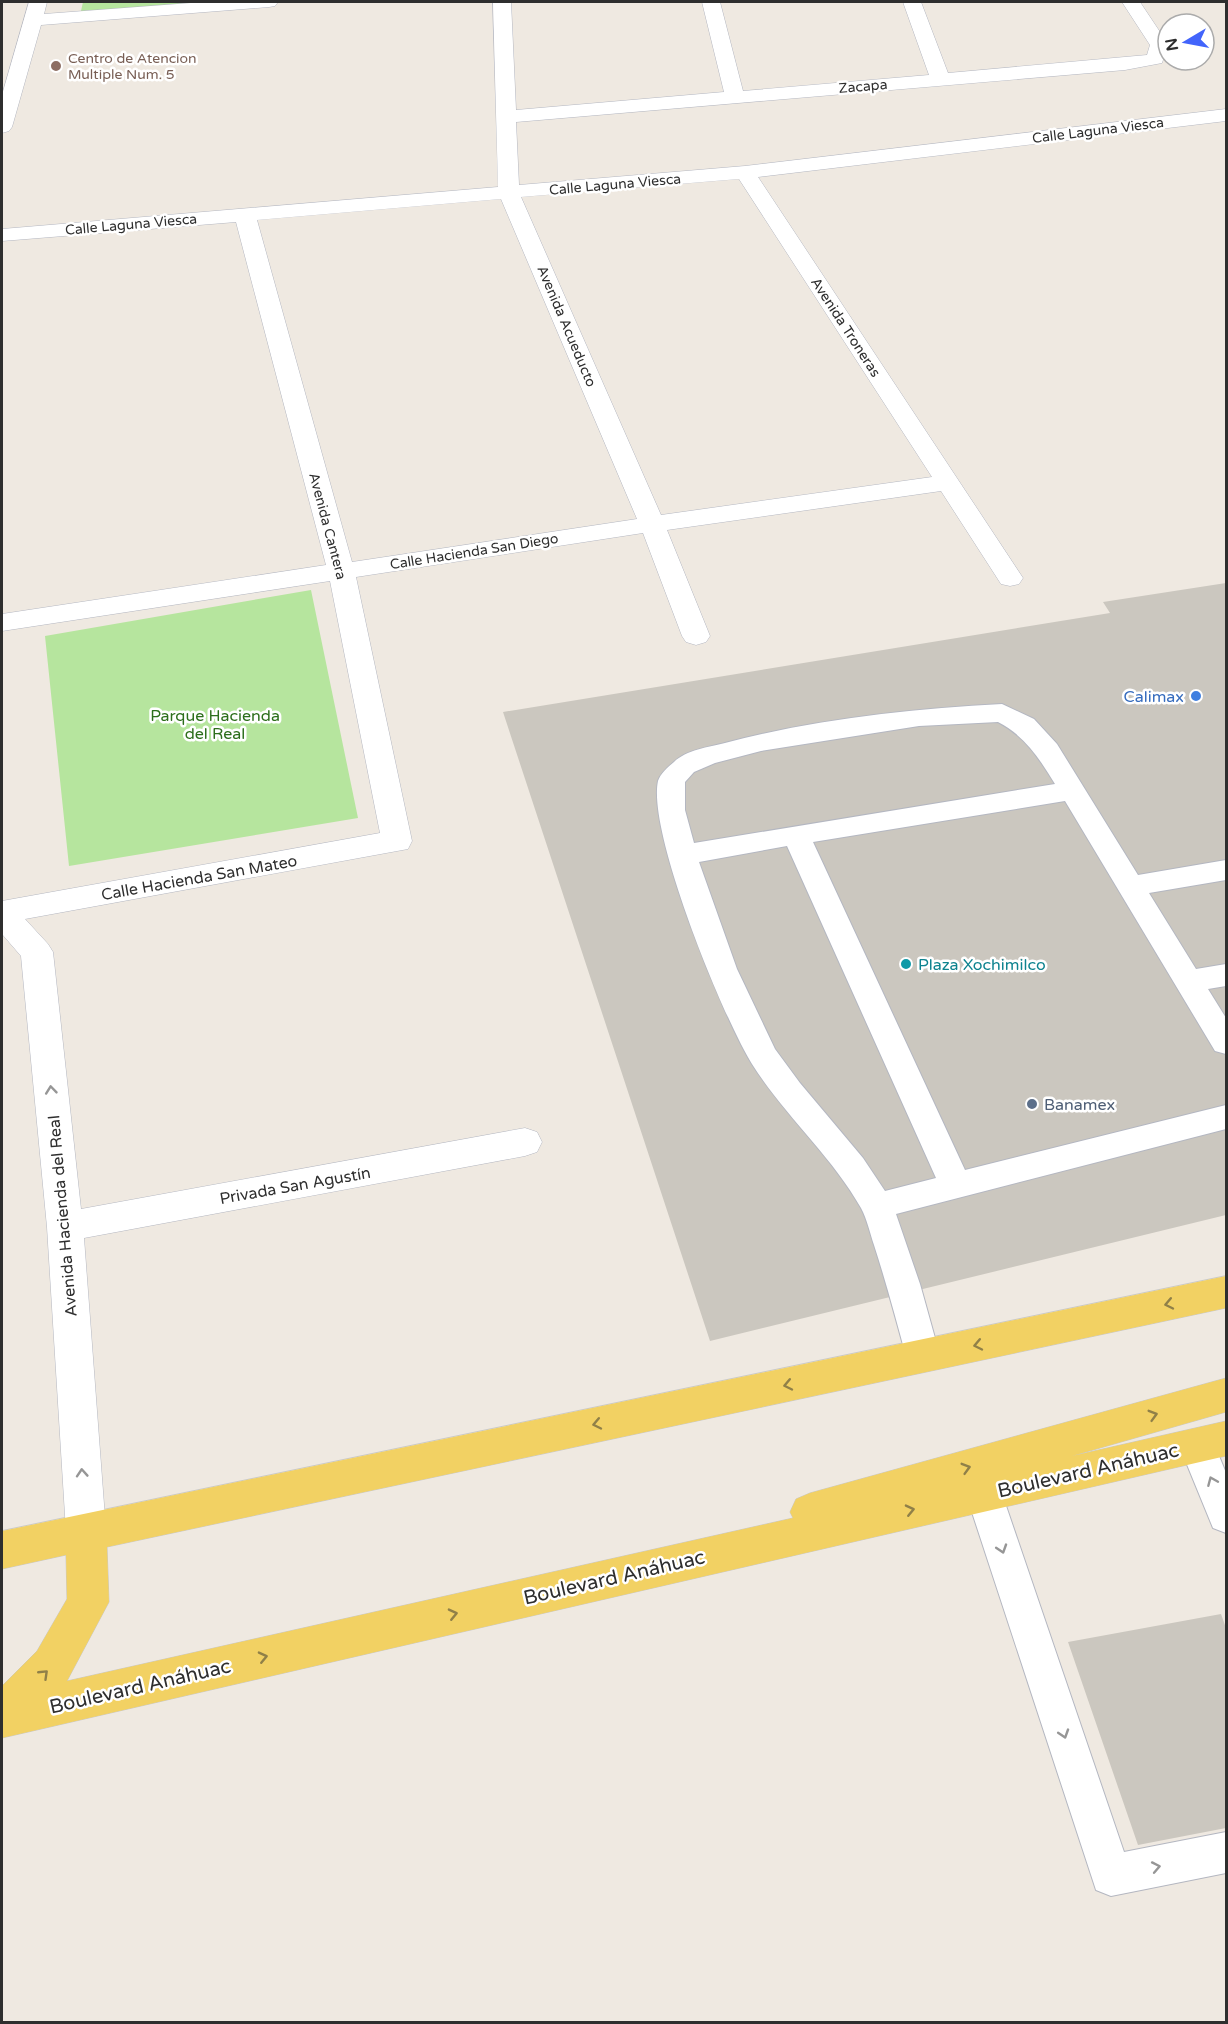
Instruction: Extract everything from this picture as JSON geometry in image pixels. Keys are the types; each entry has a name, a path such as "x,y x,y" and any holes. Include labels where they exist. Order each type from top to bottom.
{"main road":[{"path":"2,1550 1227,1292"},
{"path":"671,1564 768,1523 1227,1395"},
{"name":"Boulevard Anáhuac","path":"2,1716 1212,1442"},
{"path":"2,1716 52,1666 88,1602 86,1531"}],"street":[{"path":"2,126 36,11 269,2"},
{"name":"Avenida Acueducto","path":"502,2 509,193 652,524 696,636"},
{"path":"711,2 735,96"},
{"path":"912,2 941,80"},
{"name":"Zacapa","path":"506,117 941,80 1155,59 1159,45 1131,2"},
{"path":"2,56 24,54"},
{"name":"Calle Laguna Viesca","path":"2,235 745,172 1227,115"},
{"name":"Avenida Troneras","path":"745,172 1010,578"},
{"name":"Avenida Cantera","path":"245,215 340,571 397,841"},
{"name":"Calle Hacienda San Diego","path":"2,623 652,524 946,483"},
{"name":"Calle Hacienda San Mateo","path":"2,914 397,841"},
{"name":"Avenida Hacienda del Real","path":"2,914 37,952 65,1227 86,1531"},
{"name":"Privada San Agustín","path":"65,1227 525,1142"}],"lane":[{"path":"923,1356 903,1284 877,1206 852,1167 789,1092 764,1055 722,969 693,890 671,810 672,780 685,766 706,757 761,742 919,717 1002,713 1025,725 1041,742 1073,790 1227,1043"},
{"path":"684,855 1073,790"},
{"path":"796,835 956,1186"},
{"path":"1131,886 1227,870"},
{"path":"1189,981 1227,975"},
{"path":"877,1206 1227,1117"},
{"path":"1212,1442 1227,1516"},
{"path":"984,1494 1111,1875 1227,1853"}],"green space":[{"path":"83,2 256,2 81,11"},
{"name":"Parque Hacienda del Real","path":"311,590 358,818 69,866 45,636"}],"building":[{"name":"Plaza Xochimilco","path":"1226,583 1226,1215 710,1341 503,712 1110,613 1103,602"},
{"path":"1221,1614 1226,1628 1226,1828 1138,1845 1068,1642"}],"place":[{"name":"Centro de Atencion Multiple Num. 5","path":"56,66"},
{"name":"Calimax","path":"1196,696"},
{"name":"Plaza Xochimilco","path":"906,964"},
{"name":"Banamex","path":"1032,1104"}]}
